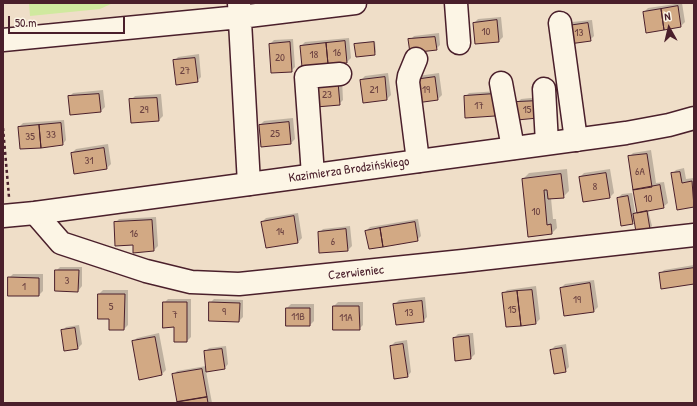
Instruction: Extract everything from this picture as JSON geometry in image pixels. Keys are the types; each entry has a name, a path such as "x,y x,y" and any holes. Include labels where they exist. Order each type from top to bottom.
{"street":[{"path":"3,40 240,10 355,3"},
{"path":"456,3 459,43"},
{"path":"240,10 249,184"},
{"path":"560,23 576,140"},
{"path":"416,59 408,82 418,161"},
{"path":"312,175 306,77 340,74"},
{"path":"501,83 513,148"},
{"path":"544,89 548,143"},
{"name":"Kazimierza Brodzińskiego","path":"6,209 35,213 626,133 669,125 694,118"},
{"name":"Czerwieniec","path":"35,213 61,243 146,272 191,282 239,284 463,262 694,235"}],"path":[{"path":"3,128 6,209"}],"green space":[{"path":"29,3 113,3 100,9 30,16"}],"building":[{"path":"678,6 681,27 664,30 661,9"},
{"path":"661,9 664,30 646,33 643,12"},
{"path":"497,20 499,42 475,44 473,23"},
{"path":"588,23 591,41 569,44 567,26"},
{"path":"435,37 437,50 410,53 408,39"},
{"path":"345,41 347,63 328,64 326,43"},
{"path":"290,42 292,72 271,73 269,44"},
{"path":"374,42 375,55 356,57 354,44"},
{"path":"326,43 328,64 302,67 300,46"},
{"path":"195,58 198,82 176,85 173,60"},
{"path":"385,77 387,100 363,103 360,80"},
{"path":"435,77 438,100 416,103 413,80"},
{"path":"338,82 340,105 316,107 314,84"},
{"path":"99,94 101,112 70,115 68,96"},
{"path":"494,94 495,116 465,118 464,96"},
{"path":"157,98 159,121 131,123 129,99"},
{"path":"537,101 538,118 517,120 516,102"},
{"path":"289,122 291,144 261,147 259,125"},
{"path":"61,123 63,145 41,148 39,125"},
{"path":"39,125 41,148 20,149 18,127"},
{"path":"104,148 107,169 74,174 71,153"},
{"path":"647,154 652,187 633,190 628,156"},
{"path":"680,172 682,183 692,181 694,207 677,210 671,173"},
{"path":"606,173 610,198 583,202 579,177"},
{"path":"561,174 564,198 548,199 547,190 544,190 547,225 551,224 552,234 528,237 522,179"},
{"path":"660,185 664,208 637,213 633,190"},
{"path":"628,196 633,224 621,226 617,198"},
{"path":"647,211 650,229 636,232 633,214"},
{"path":"294,216 298,243 266,248 261,222"},
{"path":"152,220 154,251 133,253 133,245 115,246 114,222"},
{"path":"415,222 418,241 383,247 380,228"},
{"path":"380,228 383,247 369,249 365,231"},
{"path":"346,229 348,251 319,253 318,232"},
{"path":"694,268 694,284 661,289 659,273"},
{"path":"55,270 79,270 78,292 55,291"},
{"path":"8,277 39,278 39,296 8,296"},
{"path":"590,283 594,312 564,316 560,288"},
{"path":"532,290 536,324 521,326 517,291"},
{"path":"517,291 521,326 506,327 502,293"},
{"path":"98,294 125,294 124,330 109,330 109,319 98,319"},
{"path":"422,301 424,322 396,325 393,304"},
{"path":"163,302 187,302 187,342 174,342 174,327 163,328"},
{"path":"209,302 240,303 239,322 209,321"},
{"path":"333,306 359,306 360,330 333,330"},
{"path":"286,308 310,308 310,326 286,326"},
{"path":"75,328 78,349 64,351 61,330"},
{"path":"469,336 471,359 455,361 453,338"},
{"path":"155,337 162,375 139,380 132,341"},
{"path":"403,344 408,377 394,379 390,346"},
{"path":"562,348 566,372 554,374 550,350"},
{"path":"222,349 225,369 206,372 204,351"},
{"path":"202,369 207,397 177,402 172,374"},
{"path":"207,397 208,403 177,403 177,402"}]}
